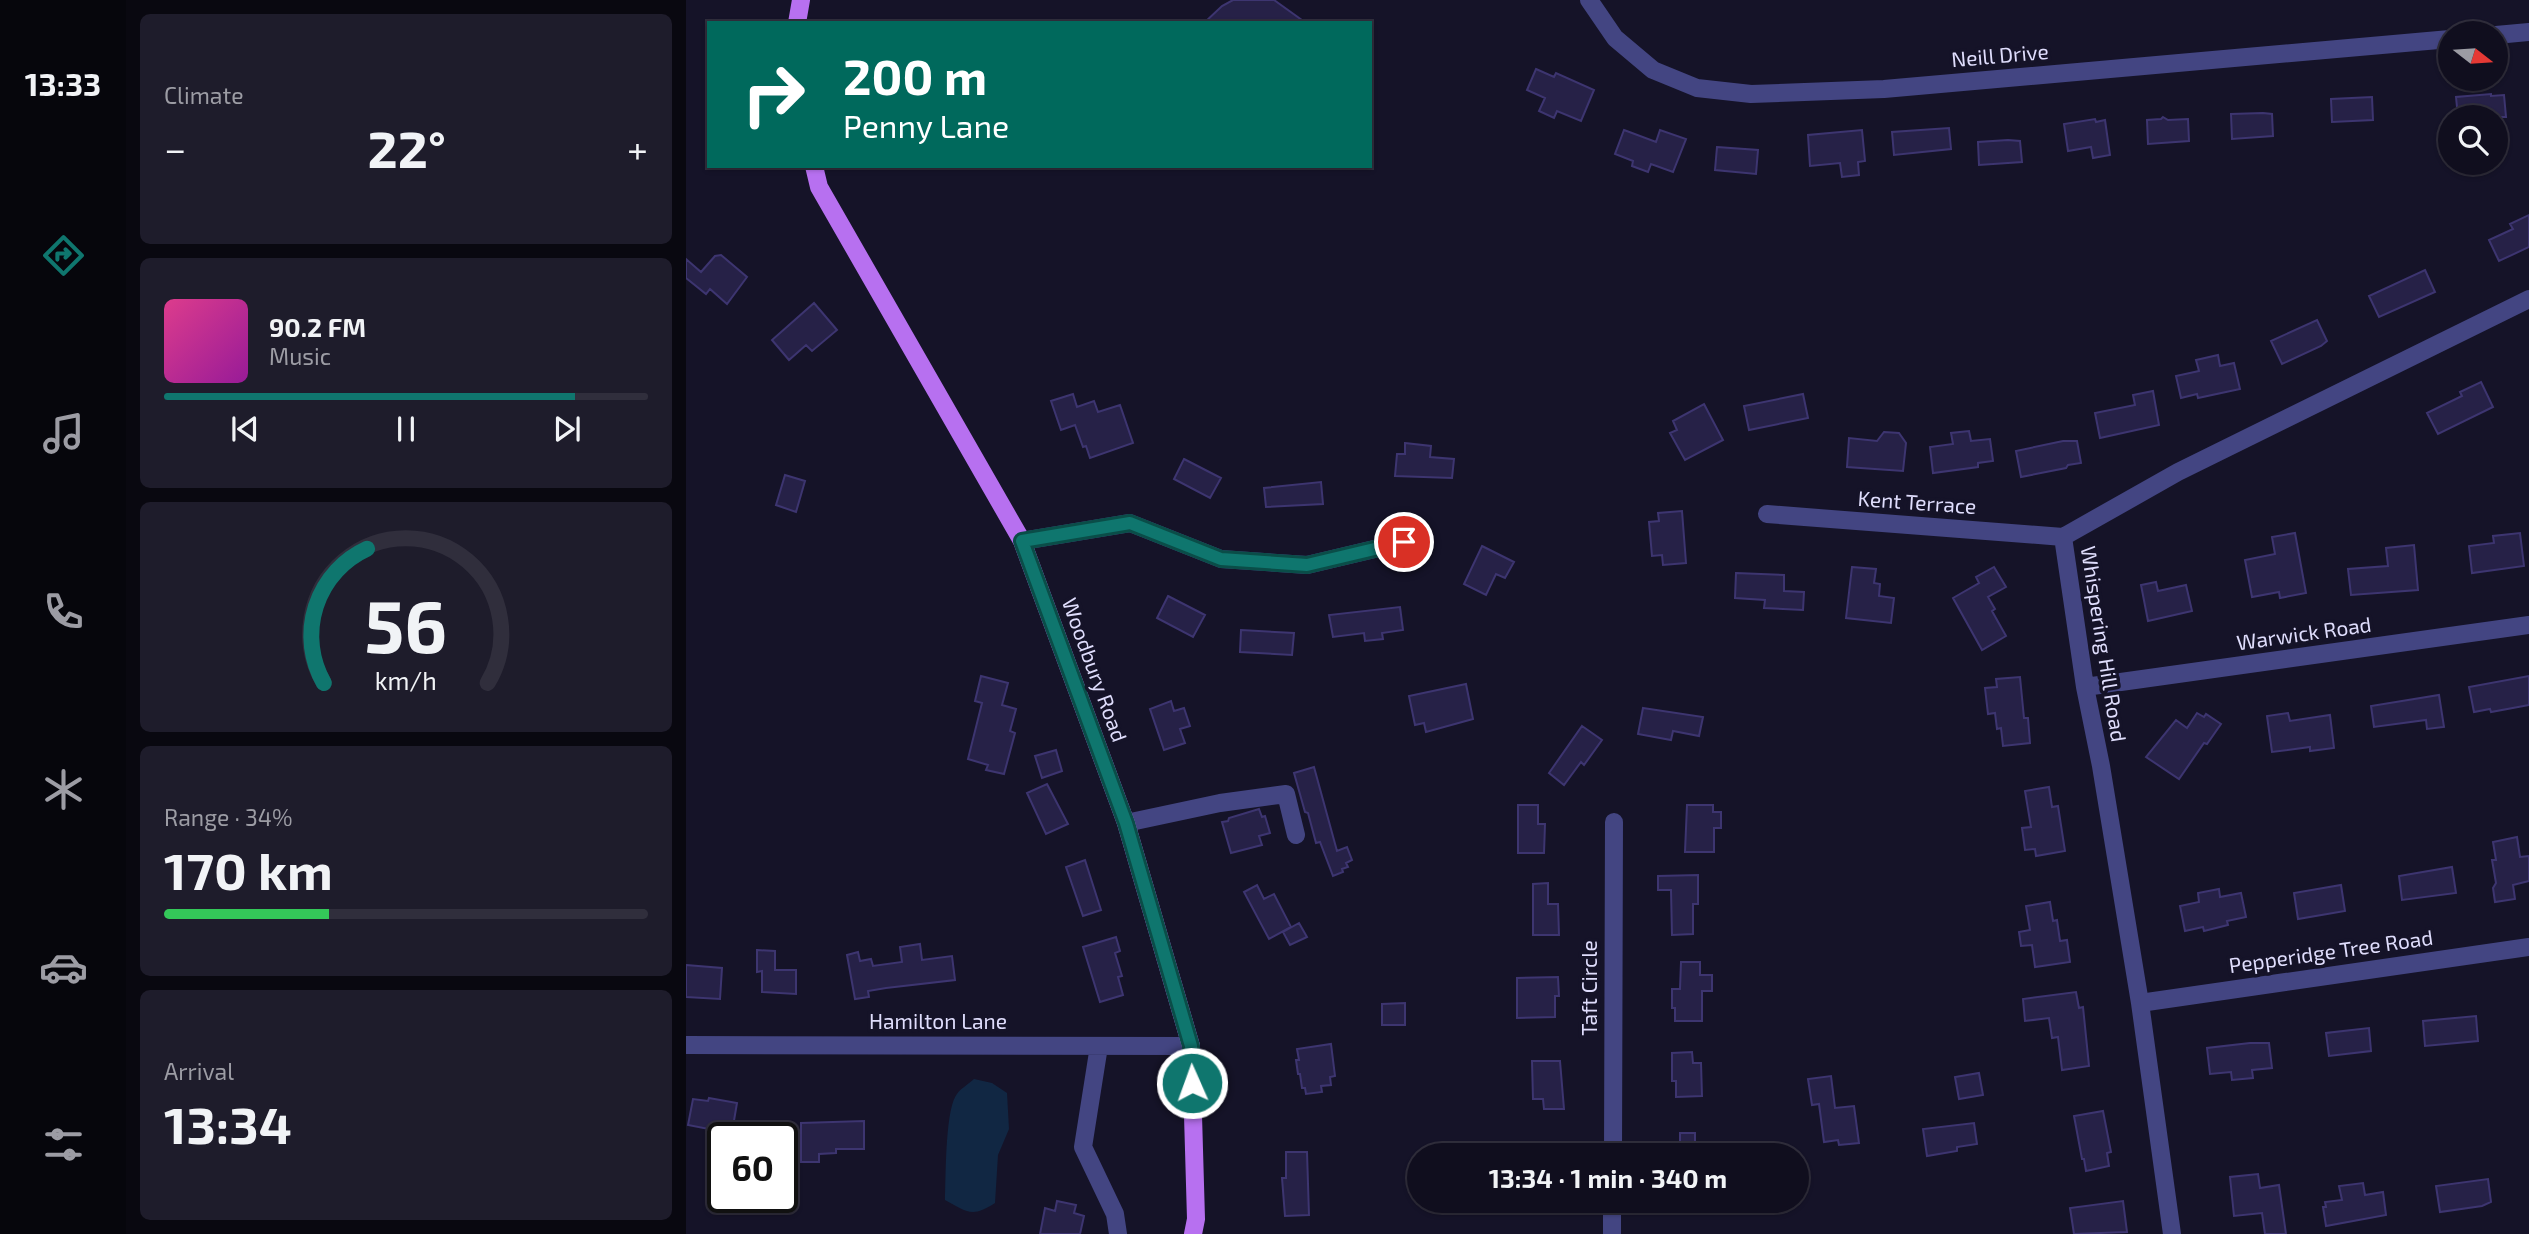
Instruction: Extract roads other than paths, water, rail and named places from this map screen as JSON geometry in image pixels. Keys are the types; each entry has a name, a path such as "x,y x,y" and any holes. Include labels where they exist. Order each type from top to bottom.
{"main road":[{"path":"797,21 801,0"},
{"name":"Woodbury Road","path":"814,168 819,187 1022,541 1126,823 1191,1046 1196,1219 1193,1234"}],"street":[{"name":"Neill Drive","path":"1589,0 1615,38 1653,70 1697,88 1751,93 1884,89 2438,40"},
{"path":"2508,34 2529,33"},
{"name":"Whispering Hill Road","path":"2172,1234 2140,1003 2101,766 2085,687 2063,537 2178,472 2529,299"},
{"name":"Kent Terrace","path":"1767,514 2063,537"},
{"path":"1022,541 1130,523 1221,559 1307,565 1404,542"},
{"name":"Warwick Road","path":"2085,687 2529,625"},
{"path":"1126,823 1220,803 1286,794 1296,835"},
{"name":"Taft Circle","path":"1613,1143 1614,822"},
{"name":"Pepperidge Tree Road","path":"2140,1003 2529,947"},
{"name":"Hamilton Lane","path":"686,1045 1191,1046"},
{"path":"1099,1046 1083,1147 1115,1214 1118,1234"},
{"path":"1612,1213 1612,1234"}],"water":[{"path":"974,1079 992,1083 1007,1093 1009,1129 998,1155 995,1203 981,1211 970,1212 945,1200 950,1114 957,1094"}]}
